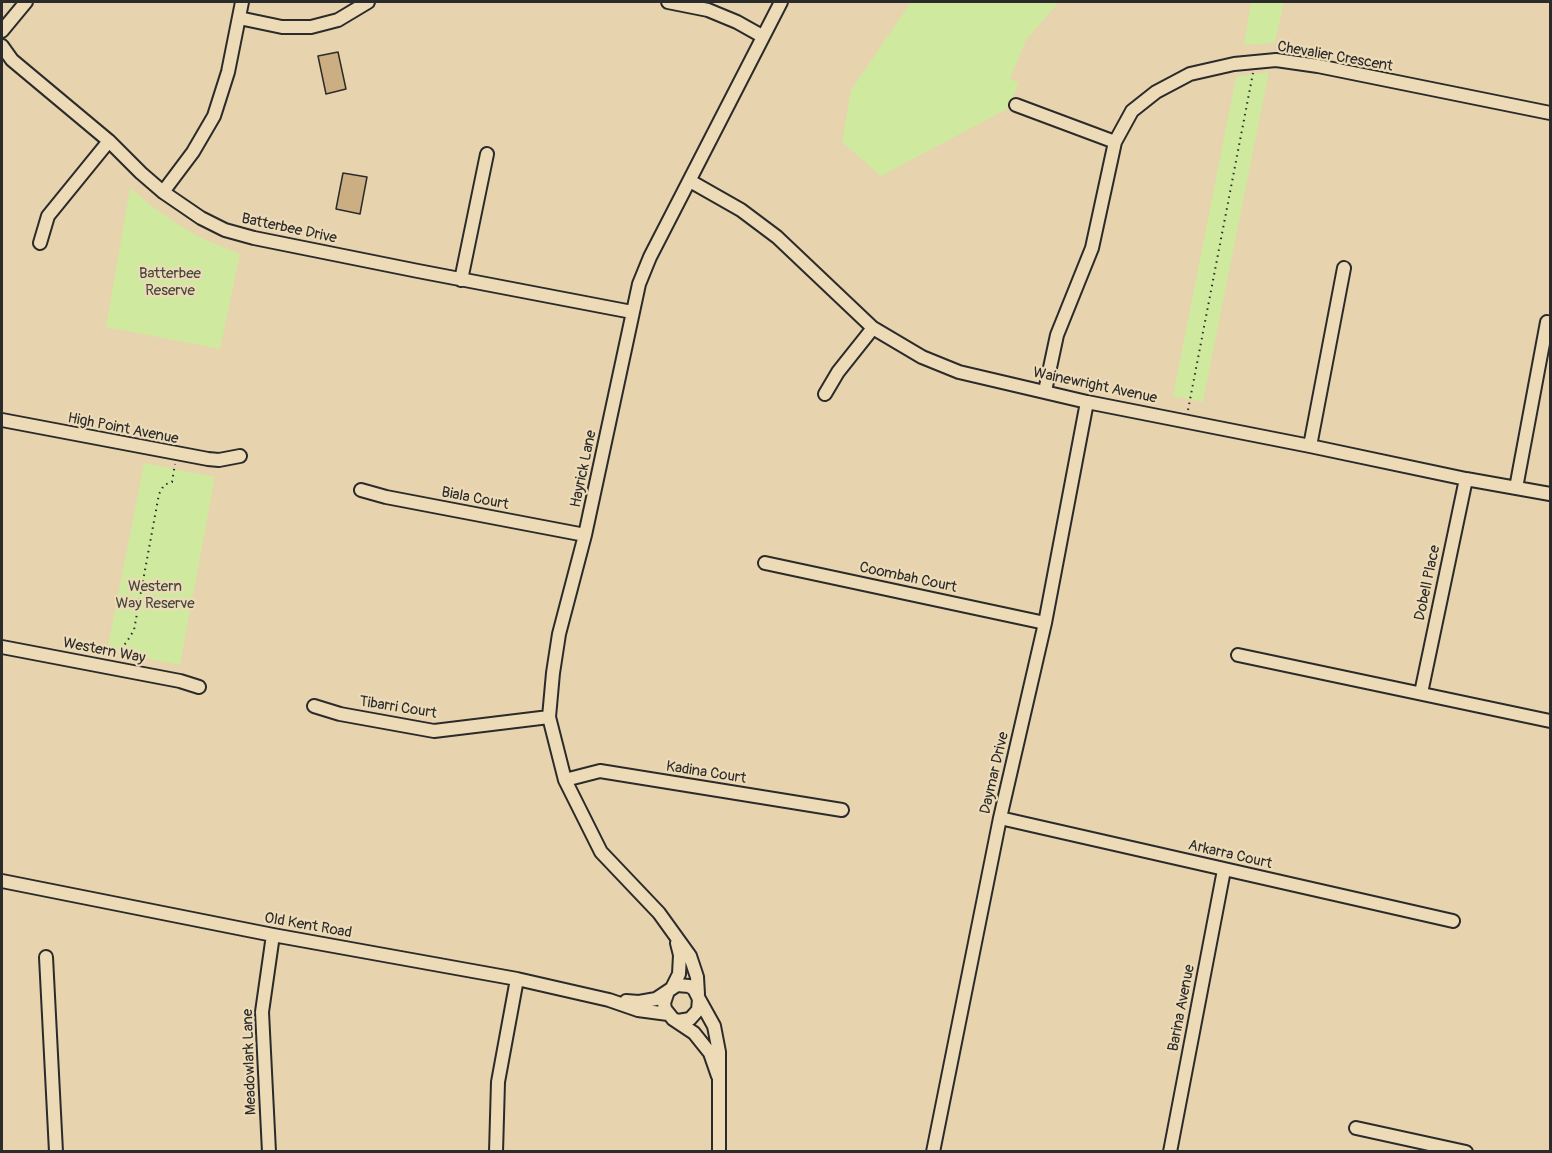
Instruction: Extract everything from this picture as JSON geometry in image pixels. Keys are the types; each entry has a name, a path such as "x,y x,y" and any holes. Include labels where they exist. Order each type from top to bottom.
{"street":[{"path":"2,31 26,2"},
{"path":"164,192 193,152 214,116 228,72 242,2"},
{"path":"239,18 282,27 311,27 338,20 368,2"},
{"path":"668,2 708,10 762,36"},
{"name":"Hayrick Lane","path":"719,1152 719,1052 714,1026 698,996 697,977 690,956 659,913 601,852 565,780 549,717 559,634 585,535 639,284 650,257 781,2"},
{"name":"Batterbee Drive","path":"2,46 12,60 109,141 164,192 193,214 225,230 254,238 461,280 632,312"},
{"name":"Chevalier Crescent","path":"1045,392 1057,335 1092,248 1115,142 1132,111 1156,92 1190,74 1234,64 1276,60 1318,66 1551,113"},
{"path":"1016,105 1115,142"},
{"path":"40,243 48,216 109,141"},
{"path":"461,280 487,154"},
{"name":"Wainewright Avenue","path":"690,181 741,210 777,237 873,328 922,357 959,372 1087,402 1186,420 1466,479 1551,494"},
{"path":"1310,446 1344,268"},
{"path":"1516,488 1547,322"},
{"path":"825,394 838,372 873,328"},
{"name":"Daymar Drive","path":"933,1152 1000,818 1045,623 1087,402"},
{"name":"High Point Avenue","path":"2,420 177,454 219,460 240,456"},
{"name":"Dobell Place","path":"1421,693 1466,479"},
{"name":"Biala Court","path":"361,490 585,535"},
{"name":"Coombah Court","path":"765,563 1045,623"},
{"name":"Western Way","path":"2,646 180,681 199,687"},
{"path":"1238,655 1551,721"},
{"name":"Tibarri Court","path":"314,706 340,714 434,731 549,717"},
{"name":"Kadina Court","path":"565,780 600,771 842,810"},
{"name":"Arkarra Court","path":"1000,818 1453,921"},
{"name":"Barina Avenue","path":"1170,1152 1224,870"},
{"name":"Old Kent Road","path":"2,881 273,935 517,979 670,1016"},
{"name":"Meadowlark Lane","path":"269,1152 262,1012 273,935"},
{"name":"Hayrick Lane","path":"670,990 679,974 680,955 676,937"},
{"path":"46,957 56,1152"},
{"path":"496,1152 498,1082 517,979"},
{"path":"677,985 689,986 698,996 698,1010 690,1019 678,1021 670,1016 664,1003 670,990 677,985"},
{"name":"Old Kent Road","path":"609,1000 639,1002 656,999 670,990"},
{"name":"Hayrick Lane","path":"670,1016 694,1033 710,1053 718,1076"},
{"path":"1356,1128 1466,1152"}],"path":[{"path":"1186,420 1255,62"},
{"path":"108,667 112,656 126,643 134,630 159,494 164,485 172,482 177,454"}],"green space":[{"path":"911,2 1059,2 1026,40 1010,79 1019,83 1009,108 881,176 842,142 851,90"},
{"path":"1251,2 1284,2 1275,43 1244,45"},
{"path":"1269,72 1203,402 1173,396 1236,77"},
{"name":"Batterbee Reserve","path":"130,188 179,225 201,238 240,254 220,349 106,327"},
{"name":"Western Way Reserve","path":"144,463 215,477 180,665 107,651"}],"building":[{"path":"338,52 346,89 326,94 318,56"},
{"path":"343,173 367,177 360,214 336,209"}]}
